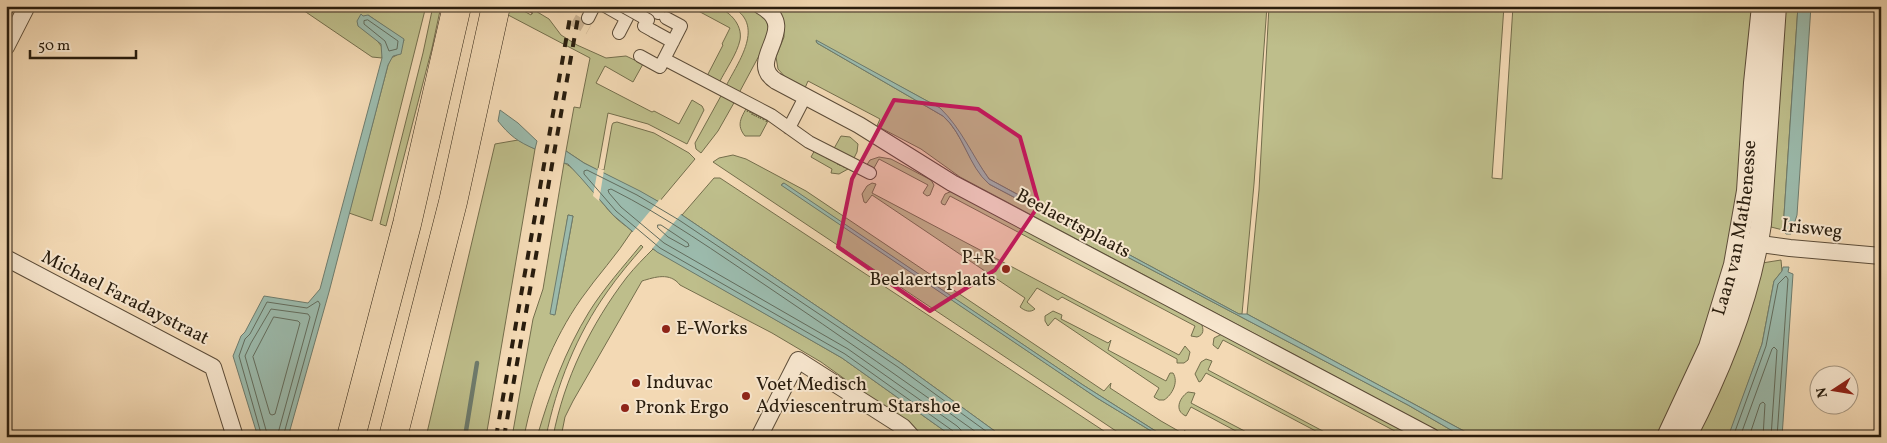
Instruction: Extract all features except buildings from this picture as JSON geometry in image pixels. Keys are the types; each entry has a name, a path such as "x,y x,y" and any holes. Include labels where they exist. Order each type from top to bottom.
{"highway":[{"path":"351,437 407,224 457,6"},
{"path":"394,437 466,143 496,6"},
{"path":"412,437 466,143"}],"street":[{"path":"6,47 27,6"},
{"path":"605,6 648,20 644,26 673,42"},
{"path":"619,33 624,12 633,6"},
{"path":"640,56 660,67 681,26 644,6"},
{"name":"Beelaertsplaats","path":"761,6 771,15 776,30 775,40 765,61 767,72 773,80 859,125 952,183 1432,437"},
{"name":"Laan van Mathenesse","path":"1686,437 1705,401 1731,337 1748,242 1747,191 1754,83 1762,6"},
{"name":"Laan van Mathenesse","path":"1667,437 1710,348 1732,273 1748,242 1761,224 1776,6"},
{"path":"656,33 665,16"},
{"path":"664,59 771,115 809,142 870,173"},
{"path":"789,128 805,97"},
{"name":"Irisweg","path":"1748,242 1881,256"},
{"name":"Michael Faradaystraat","path":"6,258 213,366 235,437"},
{"path":"759,437 798,360 903,427 912,437"}],"highlighted area":[{"path":"894,100 978,109 1020,137 1039,205 995,270 930,311 838,247 852,179"}],"green space":[{"path":"297,6 426,6 372,221 349,213 388,65 391,58 397,55 404,40 368,15 375,37 383,49 382,58 372,57"},
{"path":"433,6 441,6 386,226 380,224"},
{"path":"491,6 515,6 531,15 534,10 549,19 561,35 577,45 606,58 626,56 643,64 633,82 605,66 596,83 652,112 654,111 679,124 692,100 702,106 704,110 687,144 648,124 608,113 598,169 604,170 612,125 617,122 654,133 689,153 695,159 659,202 584,163 566,151 574,107 580,108 590,58"},
{"path":"689,6 713,6 724,10 733,18 739,28 739,45 719,83 707,76 730,28"},
{"path":"730,6 746,7 758,12 763,16 769,28 769,37 739,93 726,86 746,44 747,23 741,14"},
{"path":"779,6 1267,6 1242,314 989,179 957,132 976,167 989,184 1408,405 1463,437 1449,437 960,177 921,149 877,126 880,119 808,81 805,88 786,78 778,69 776,57 784,37","holes":["816,41 940,108 954,129 943,116"]},
{"path":"1269,6 1504,6 1492,178 1502,179 1513,6 1756,6 1737,216 1717,309 1659,437 1475,437 1247,314 1259,190"},
{"path":"1780,6 1798,6 1783,230 1771,227 1768,218"},
{"path":"722,94 735,101 718,131 701,153 696,149 695,143"},
{"path":"747,107 749,108 747,112 750,109 750,113 752,110 752,115 754,111 754,116 758,113 756,117 759,113 758,118 762,115 760,119 763,116 763,120 767,118 766,122 769,119 760,136 745,136 742,132 740,122"},
{"path":"841,136 850,137 858,144 857,152 852,162 832,152"},
{"path":"518,140 535,149 486,437 426,437 495,144"},
{"path":"816,148 816,153 819,150 818,154 820,150 820,155 822,152 822,156 825,153 824,157 827,154 827,159 829,155 829,160 831,156 831,161 834,157 834,162 836,159 835,163 838,160 838,165 840,161 840,166 843,162 842,166 845,164 844,168 847,165 848,169 839,174 831,173 832,169 811,157"},
{"path":"733,155 746,159 806,191 1104,391 1111,383 1110,388 1161,421 1182,433 1185,430 1183,437 1165,437 1083,385 783,183 782,185 1097,398 1161,437 1125,437 713,162 719,158"},
{"path":"879,157 891,159 931,180 934,185 930,195 927,196 923,193 928,185 879,159 874,168 864,169 870,160"},
{"path":"564,163 582,178 613,216 632,231 571,314 545,365 524,437 512,437 533,319 543,289","holes":["568,215 573,216 555,314 553,315"]},
{"path":"714,178 720,178 1113,437 1003,437 901,363 682,215"},
{"path":"872,183 876,184 872,193 1179,355 1185,346 1190,352 1188,360 1184,363 1177,363 1177,359 1062,297 1058,300 1037,288 1027,302 1035,309 1024,310 1020,307 1025,298 872,195 866,203 864,202 862,194 867,186"},
{"path":"952,191 1201,323 1202,333 1197,337 1191,336 1195,326 950,196 945,205 942,204 941,202 945,194"},
{"path":"641,245 643,247 611,286 586,325 562,380 546,437 537,437 559,373 580,327 601,294"},
{"path":"653,249 842,358 953,437 922,437 909,425 821,362 772,333 680,285 672,278 662,277 642,281 573,401 565,417 561,437 553,437 564,394 591,333 627,277"},
{"path":"1781,260 1782,271 1774,281 1762,344 1728,437 1690,437 1762,263"},
{"path":"1053,311 1062,315 1061,319 1108,343 1111,340 1108,350 1166,381 1170,373 1173,373 1175,384 1170,395 1164,400 1154,397 1159,388 1055,318 1048,326 1045,316"},
{"path":"1222,334 1418,437 1406,437 1223,340 1218,349 1213,345 1214,338"},
{"path":"1206,359 1212,361 1208,370 1334,437 1327,437 1206,373 1199,382 1195,374 1201,362"},
{"path":"1188,392 1195,393 1191,403 1256,437 1247,437 1191,407 1186,416 1182,414 1179,404"}],"water":[{"path":"1798,6 1811,6 1797,215 1791,234 1786,234 1783,230"},
{"path":"361,14 363,16 368,15 404,39 401,54 393,56 388,65 329,292 288,437 258,437 233,356 241,336 264,296 308,303 320,289 382,58 381,44 358,26 357,21"},
{"path":"816,40 940,108 960,133 989,179 1239,314 1247,314 1475,437 1463,437 1408,405 989,184 976,168 950,123 943,116 817,43"},
{"path":"500,110 518,123 537,141 535,149 519,141 502,126 498,121"},
{"path":"566,151 584,163 640,191 682,215 901,363 1003,437 953,437 842,358 657,252 613,215 568,164 564,163"},
{"path":"784,183 1083,385 1165,437 1161,437 1097,398 781,185"},
{"path":"568,215 573,216 555,315 550,314"},
{"path":"1783,267 1789,267 1788,272 1793,274 1782,437 1728,437 1762,344 1774,281"}],"pier":[{"path":"598,168 604,170 599,201 593,196"},
{"path":"660,199 682,213 651,250 631,234"}],"waterway":[{"path":"465,437 477,363"}],"tunnel":[{"path":"573,20 589,29"}],"tram line":[{"path":"519,6 532,13"}],"railway":[{"path":"496,437 572,6"},
{"path":"504,437 580,6"}],"place":[{"name":"P+R Beelaertsplaats","path":"1006,269"},
{"name":"E-Works","path":"666,329"},
{"name":"Induvac","path":"636,383"},
{"name":"Voet Medisch Adviescentrum Starshoe","path":"746,396"},
{"name":"Pronk Ergo","path":"625,408"}]}
